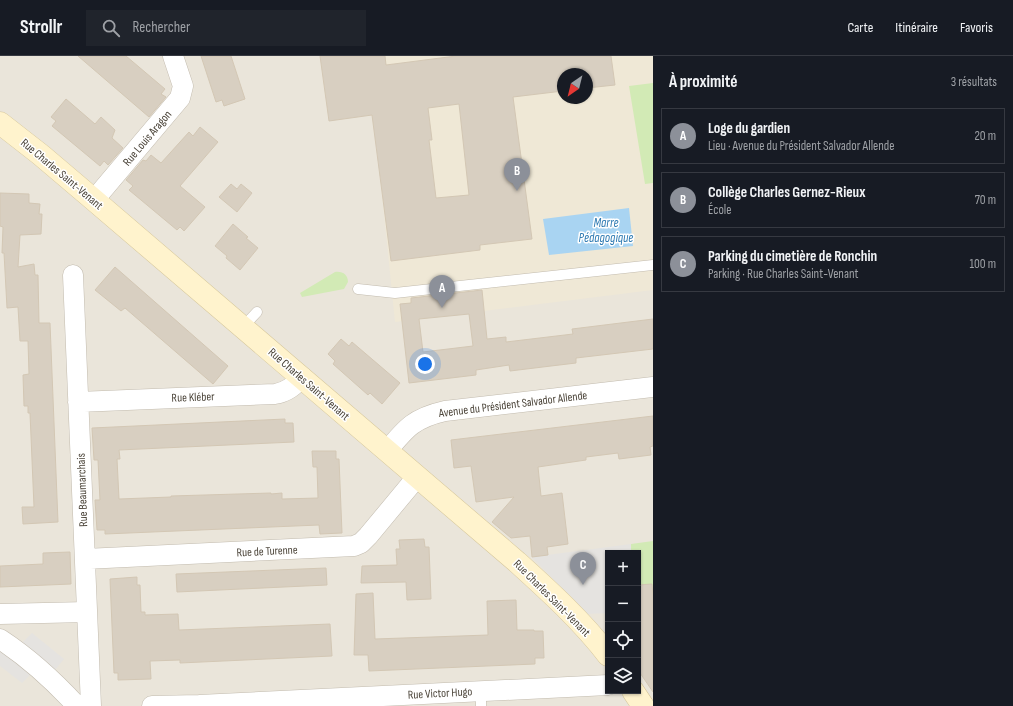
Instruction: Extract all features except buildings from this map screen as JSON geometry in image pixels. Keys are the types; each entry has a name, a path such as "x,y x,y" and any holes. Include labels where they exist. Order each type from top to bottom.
{"street":[{"name":"Rue Louis Aragon","path":"94,200 180,98 183,86 176,63 162,56"},
{"name":"Rue Charles Saint-Venant","path":"0,123 41,155 94,200 250,320 302,377 517,562 578,621 605,652"},
{"name":"Rue Beaumarchais","path":"73,274 91,706"},
{"name":"Rue Kléber","path":"78,402 275,394 285,392 294,386 302,377"},
{"name":"Avenue du Président Salvador Allende","path":"387,451 400,435 418,419 445,411 653,387"},
{"name":"Rue de Turenne","path":"85,559 354,546 361,543 368,536 417,477"},
{"path":"0,614 87,612"},
{"path":"0,639 42,671 65,692 77,706"},
{"name":"Rue Victor Hugo","path":"152,706 481,699 605,684"},
{"path":"635,694 643,706"}],"lane":[{"path":"358,289 395,293 653,265"}],"shaded area":[{"path":"0,56 653,56 653,706 0,706"},
{"path":"320,56 653,56 653,290 395,322 374,115 329,121"},
{"path":"631,544 631,550 605,550 605,613 587,614 532,557"},
{"path":"32,633 64,659 55,670 22,643"},
{"path":"0,649 33,672 22,683 0,666"}],"green space":[{"path":"653,83 653,183 645,184 629,86"},
{"path":"335,272 346,275 348,282 344,289 302,297 300,293"},
{"path":"653,541 653,692 641,669 641,550 631,550 631,544"}],"water":[{"name":"Marre Pédagogique","path":"629,208 633,246 549,255 543,219"}],"place":[{"name":"Collège Charles Gernez-Rieux","path":"517,191"},
{"name":"Loge du gardien","path":"442,308"},
{"name":"Parking du cimetière de Ronchin","path":"583,585"}]}
